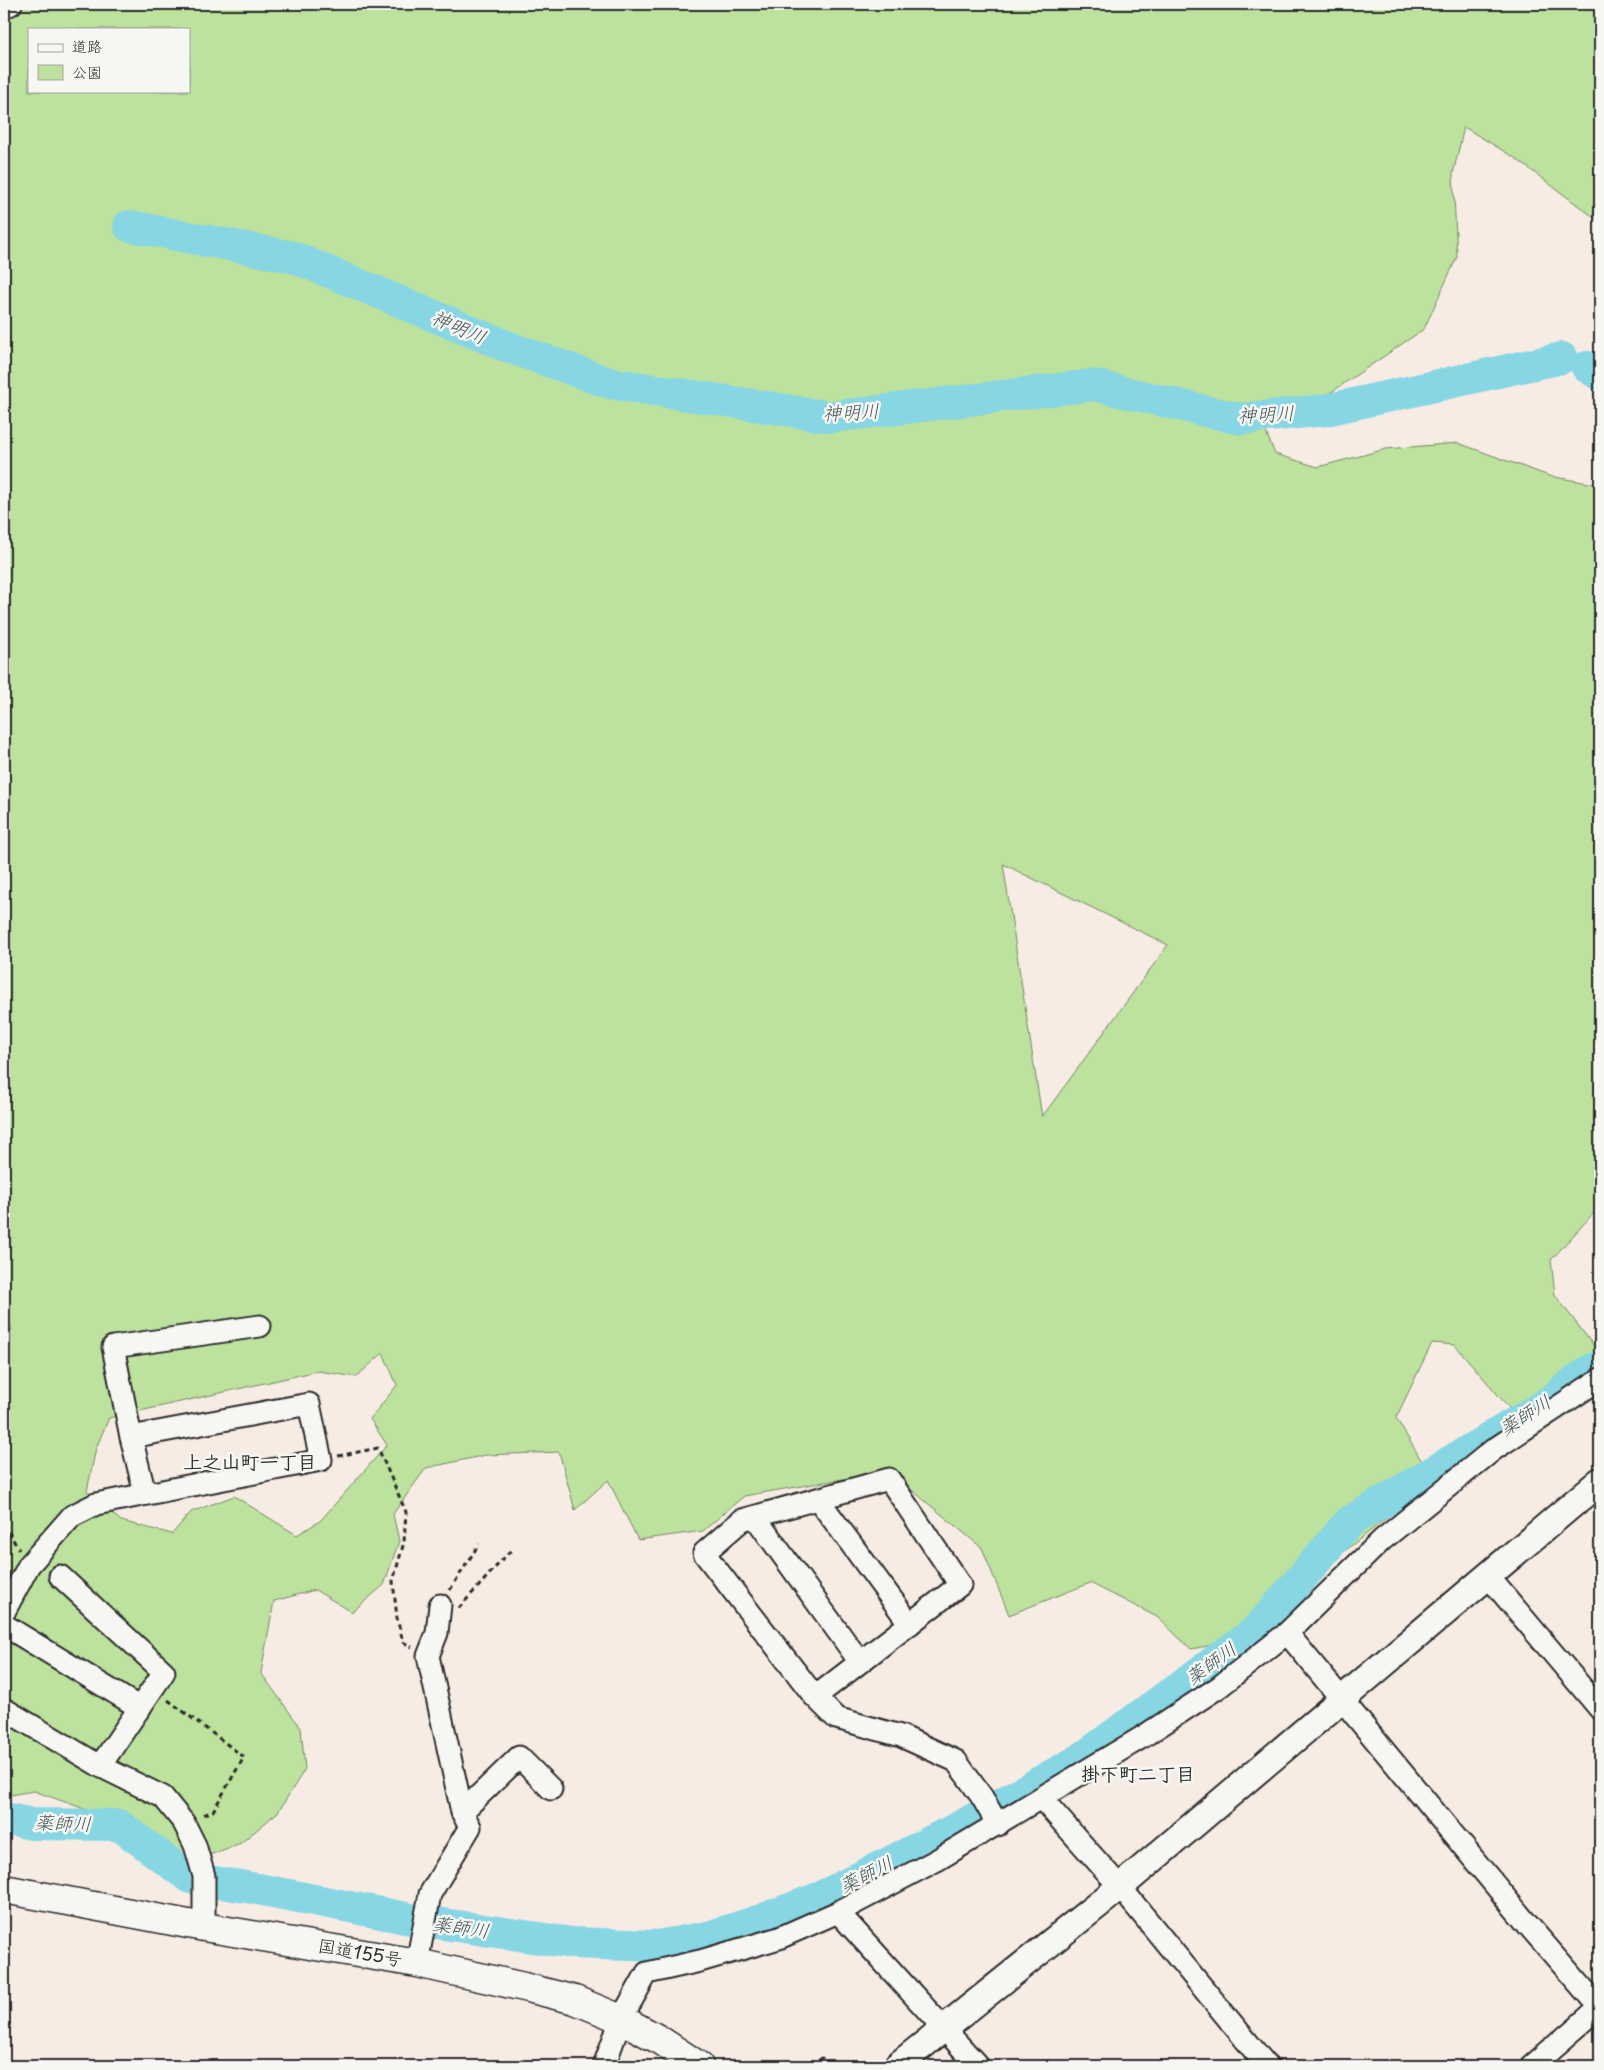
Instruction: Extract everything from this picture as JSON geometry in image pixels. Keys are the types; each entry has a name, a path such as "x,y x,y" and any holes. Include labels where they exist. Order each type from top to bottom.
{"highway":[{"name":"国道155号","path":"4,1889 204,1927 417,1963 575,2000 621,2019 658,2039 699,2066"}],"street":[{"path":"4,7 11,4"},
{"path":"145,1494 131,1437 113,1347 260,1326"},
{"path":"604,2066 621,2019 647,1973 700,1961 779,1938 838,1912 937,1860 998,1825 1144,1736 1219,1687 1287,1632 1389,1534 1494,1450 1600,1379"},
{"path":"4,1612 28,1565 72,1516 96,1504 321,1460 309,1404 131,1437"},
{"path":"815,1697 960,1586 889,1480 742,1520 704,1553 815,1697 836,1718 901,1736 956,1761 982,1797 998,1825"},
{"path":"897,2066 1120,1887 1600,1481"},
{"path":"818,1499 910,1624"},
{"path":"755,1516 860,1662"},
{"path":"60,1576 164,1672 100,1766"},
{"path":"1488,1576 1600,1709"},
{"path":"417,1963 430,1894 470,1827 462,1812 428,1656 437,1633 440,1605"},
{"path":"4,1625 140,1708"},
{"path":"1287,1632 1528,1925 1600,2007 1532,2066"},
{"path":"4,1709 100,1766 163,1797 184,1823 195,1845 204,1876 204,1927"},
{"path":"462,1812 518,1757 551,1789"},
{"path":"1042,1799 1120,1887 1267,2066"},
{"path":"838,1912 978,2066"}],"path":[{"path":"321,1460 378,1448 406,1512 404,1542 393,1581 397,1618 403,1642 428,1656"},
{"path":"4,1524 28,1565"},
{"path":"440,1605 479,1544"},
{"path":"437,1633 512,1549"},
{"path":"153,1688 244,1757 213,1811 184,1823"},
{"path":"812,2066 822,2058 827,2066"}],"green space":[{"path":"4,4 1600,4 1600,222 1515,158 1464,127 1453,174 1457,257 1424,329 1330,393 1260,418 1275,454 1318,467 1386,449 1458,443 1549,476 1600,485 1600,1206 1551,1260 1555,1295 1600,1354 1600,1362 1523,1424 1455,1345 1432,1343 1396,1418 1423,1463 1407,1502 1229,1642 1191,1649 1157,1617 1090,1583 1009,1615 982,1548 889,1471 744,1496 703,1531 638,1540 608,1480 575,1510 559,1452 486,1455 426,1468 393,1514 399,1541 384,1585 352,1612 315,1590 274,1601 261,1673 301,1728 305,1769 278,1812 241,1843 184,1865 127,1824 34,1791 4,1796 4,1333 12,1330 4,1305 4,1244 7,1241 4,1236","holes":["1003,864 1168,945 1042,1117","383,1353 397,1385 370,1419 387,1445 320,1521 297,1535 234,1496 191,1512 172,1534 121,1521 87,1491 96,1448 109,1418 318,1371 356,1377"]}],"waterway":[{"name":"神明川","path":"129,226 293,257 506,346 609,383 831,417 1093,385 1240,419 1326,410 1562,358"},
{"path":"1562,358 1587,367"},
{"name":"神明川","path":"1587,367 1600,375"},
{"name":"薬師川","path":"4,1818 32,1824 119,1825 190,1878 258,1889 416,1920 572,1943 657,1946 708,1937 761,1920 821,1897 961,1826 1081,1759 1257,1630 1349,1522 1543,1406 1590,1370 1600,1366"}],"district":[{"name":"上之山町一丁目","path":"250,1462"},
{"name":"掛下町二丁目","path":"1138,1774"}]}
